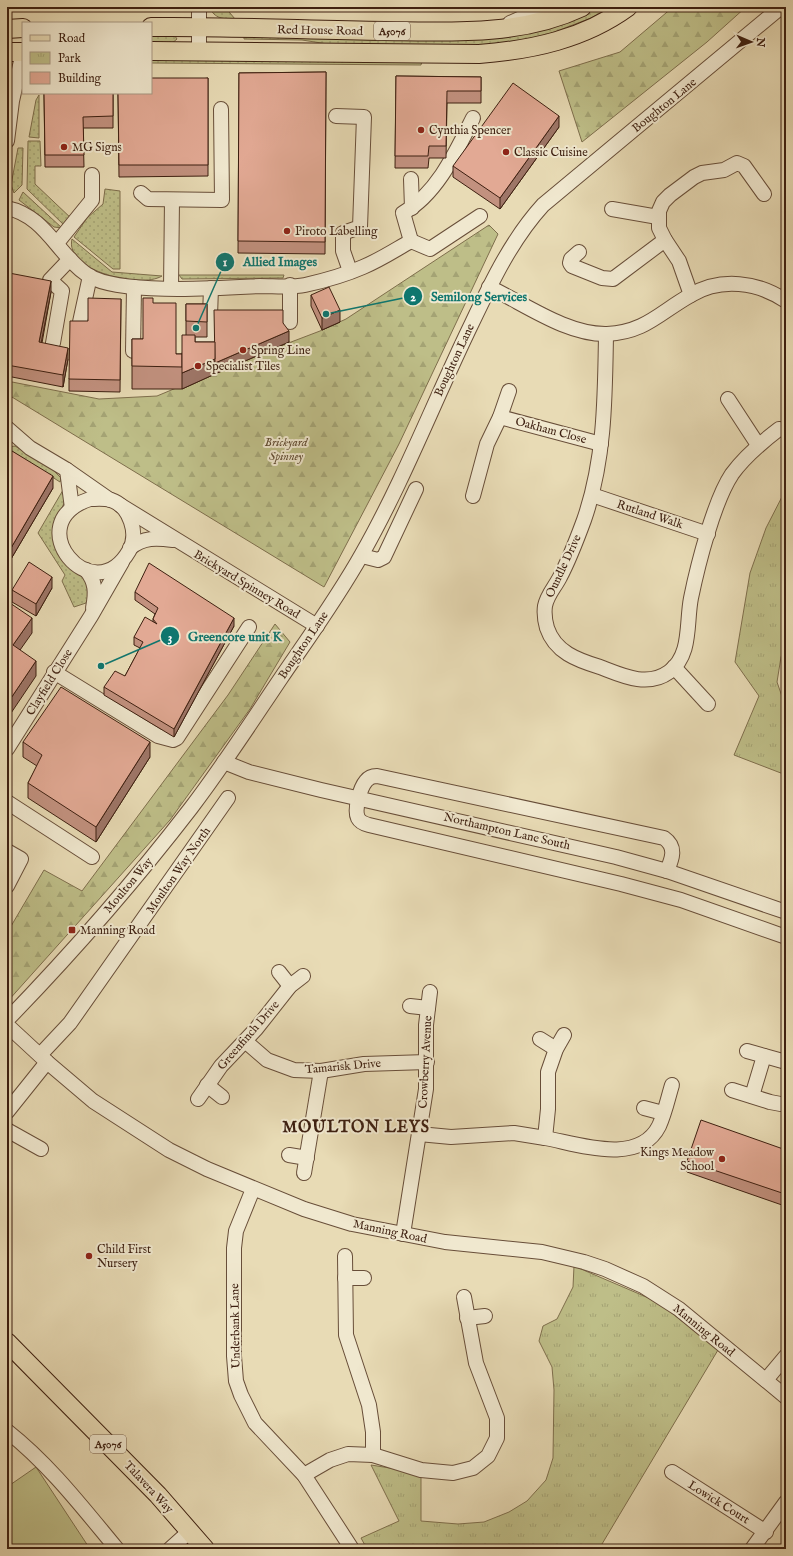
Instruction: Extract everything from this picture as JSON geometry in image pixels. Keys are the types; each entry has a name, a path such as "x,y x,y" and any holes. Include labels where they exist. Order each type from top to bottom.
{"main road":[{"name":"Red House Road","path":"152,27 408,32 497,29 542,22 582,7"},
{"path":"152,52 198,51 344,54 479,54 527,49 567,38 605,22 628,7"},
{"path":"196,29 208,39 222,44 305,45 344,54"},
{"path":"7,52 22,52"},
{"name":"Talavera Way","path":"7,1342 152,1489 205,1549"}],"street":[{"path":"190,7 196,29 198,51"},
{"path":"196,29 199,7"},
{"path":"497,29 546,7"},
{"name":"Boughton Lane","path":"224,762 317,626 362,556 388,506 446,375 489,287 517,238 543,205 781,7"},
{"path":"8,135 12,101 22,56"},
{"path":"8,135 22,90"},
{"path":"141,193 148,199 222,200 221,109"},
{"path":"336,116 364,117 360,227 343,233 342,250 350,271"},
{"path":"411,241 403,213 412,208 435,184 457,150 473,118"},
{"path":"691,295 679,261 659,228 658,217 663,202 694,177 702,173 724,170 740,163 744,166 764,194"},
{"path":"57,243 92,200 92,175"},
{"path":"411,179 412,208"},
{"path":"171,288 172,200"},
{"path":"7,208 24,214 37,222 70,259 90,276 111,284 134,287 211,288 304,285 362,268 411,241"},
{"path":"612,209 658,217"},
{"path":"411,241 430,249 480,216"},
{"path":"579,252 571,260 570,263 572,266 602,278 613,279 665,240"},
{"path":"53,343 62,291 50,280 70,259"},
{"path":"80,322 90,276"},
{"path":"489,287 567,327 606,334 621,333 651,322 691,295 708,288 737,283 755,286 773,292 786,301"},
{"path":"290,285 290,322"},
{"path":"133,351 134,287"},
{"path":"185,344 209,344 211,288"},
{"name":"Oundle Drive","path":"606,334 605,396 602,444 592,495 570,555 560,578 550,592 545,605 544,617 549,634 563,652 576,659 638,680 657,678 674,667 684,650 691,599 708,534 722,492 732,475 758,445 779,429"},
{"name":"Oakham Close","path":"473,496 487,444 500,417 508,391"},
{"path":"728,400 758,445"},
{"name":"Oakham Close","path":"500,417 602,444"},
{"name":"Brickyard Spinney Road","path":"7,429 30,448 177,541 317,626"},
{"path":"67,470 72,508"},
{"path":"362,556 378,560 384,557 416,489"},
{"name":"Rutland Walk","path":"592,495 708,534"},
{"path":"90,499 115,502 127,513 132,525 133,537 128,554 118,564 103,571 86,570 76,566 62,549 60,538 60,527 72,508 80,502 90,499"},
{"name":"Brickyard Spinney Road","path":"128,554 139,542 150,538 177,541"},
{"name":"Clayfield Close","path":"7,749 54,672 91,616 128,554"},
{"name":"Clayfield Close","path":"86,570 91,577 96,595 91,616"},
{"path":"54,672 158,736 173,740 177,738 249,627"},
{"path":"674,667 708,704"},
{"name":"Northampton Lane South","path":"224,762 249,772 360,799 560,843 667,871 786,912"},
{"name":"Moulton Way","path":"7,1020 50,976 124,890 192,807 224,762"},
{"path":"667,871 673,852 670,842 664,838 377,776 371,776 366,780 357,812 358,818 362,823 681,900 786,937"},
{"name":"Moulton Way North","path":"7,1112 228,798"},
{"path":"7,802 92,857"},
{"path":"7,850 21,859 7,886"},
{"path":"279,972 290,986"},
{"name":"Greenfinch Drive","path":"198,1099 221,1066 290,986 303,976"},
{"name":"Crowberry Avenue","path":"403,1234 426,1088 426,1025 430,992"},
{"name":"Crowberry Avenue","path":"410,1006 428,1008"},
{"name":"Manning Road","path":"7,1025 43,1059 93,1101 169,1150 252,1189 304,1209 352,1224 445,1242 542,1252 584,1262 611,1272 643,1286 679,1309 786,1397"},
{"path":"545,1138 548,1109 548,1072 556,1049 564,1035"},
{"path":"540,1039 556,1049"},
{"name":"Tamarisk Drive","path":"244,1041 267,1060 294,1070 322,1071 364,1064 426,1062"},
{"path":"747,1051 786,1062"},
{"path":"752,1096 764,1056"},
{"path":"304,1173 322,1071"},
{"path":"207,1085 222,1097"},
{"path":"419,1134 450,1137 514,1133 611,1150 629,1149 647,1140 654,1133 663,1113 672,1085"},
{"path":"732,1090 786,1105"},
{"path":"644,1108 663,1113"},
{"path":"7,1130 41,1149"},
{"path":"289,1155 307,1158"},
{"name":"Underbank Lane","path":"252,1189 236,1231 234,1248 234,1356 236,1381 247,1410 255,1423 304,1475 352,1549"},
{"path":"345,1256 346,1335 369,1405 373,1432 373,1455"},
{"path":"345,1278 364,1278"},
{"path":"304,1475 330,1460 348,1454 373,1455 421,1470 453,1473 473,1468 488,1456 497,1438 497,1418 476,1363 464,1297"},
{"path":"467,1318 485,1316"},
{"path":"766,1380 786,1356"},
{"path":"7,1431 33,1452 53,1472 117,1549"},
{"name":"Lowick Court","path":"672,1472 766,1532"},
{"path":"752,1549 766,1532 786,1502"},
{"path":"170,1549 190,1532"}],"green space":[{"path":"209,7 225,7 235,19 220,18 211,11"},
{"path":"597,7 610,7 591,18 536,39 482,47 334,45 302,40 244,39 244,36 406,39 570,20"},
{"path":"673,7 746,7 707,42 582,142 559,71 620,52"},
{"path":"152,36 175,36 177,39 171,44 152,45"},
{"path":"152,58 422,61 421,65 152,63"},
{"path":"39,95 39,138 29,137 36,100"},
{"path":"28,141 40,141 41,166 35,166 35,184 73,220 67,228 27,189"},
{"path":"18,148 23,148 22,185 14,193 11,185"},
{"path":"105,189 120,191 120,269 113,269 74,237 87,218 103,204"},
{"path":"23,192 62,228 54,227 19,200"},
{"name":"Brickyard Spinney","path":"489,225 498,234 399,444 324,587 7,394 7,381 99,399 157,396 236,363 320,331 346,319"},
{"path":"72,239 112,272 162,276 152,279 138,280 106,274 91,268 80,260 73,250"},
{"path":"179,275 284,275 283,278 182,279"},
{"path":"15,446 51,468 61,478 60,482 7,448"},
{"path":"786,489 786,646 781,657 777,682 786,708 786,775 734,755 759,696 735,662 750,573 766,528"},
{"path":"63,490 65,501 55,523 85,574 91,593 86,603 74,607 62,581 65,575 38,533"},
{"path":"275,624 290,642 250,709 170,820 7,1002 7,933 44,870 82,891 228,695"},
{"path":"574,1266 658,1302 718,1350 599,1549 367,1549 361,1538 399,1521 371,1465 396,1469 421,1477 421,1521 458,1524 484,1522 509,1512 527,1501 546,1480 553,1458 554,1390 552,1367 539,1341 543,1326 557,1319 573,1287"},
{"path":"36,1467 90,1549 7,1549 7,1487"}],"building":[{"path":"326,72 325,242 238,241 239,73"},
{"name":"Cynthia Spencer","path":"396,76 481,77 481,91 447,91 446,146 429,146 428,156 395,156"},
{"path":"152,78 208,78 208,165 119,165 118,94 152,94"},
{"name":"Classic Cuisine","path":"513,83 559,116 500,198 453,166"},
{"name":"MG Signs","path":"44,94 113,94 113,116 83,117 84,155 45,155"},
{"path":"9,273 51,281 39,342 68,348 63,375 7,365 7,284"},
{"path":"329,287 340,310 322,318 311,295"},
{"path":"88,298 121,299 120,380 69,379 70,321 88,321"},
{"path":"143,298 153,298 153,303 176,303 176,354 182,354 182,367 132,366 132,339 143,339"},
{"path":"186,304 207,304 207,322 186,321"},
{"name":"Spring Line","path":"214,310 283,310 283,323 289,331 215,363"},
{"path":"182,335 195,335 195,342 215,342 215,359 182,373"},
{"path":"12,451 53,476 11,548 7,546 7,460"},
{"path":"29,562 52,577 36,604 12,590"},
{"path":"149,563 234,618 174,729 104,687 115,671 125,676 143,642 134,637 145,617 157,624 153,619 158,608 135,592"},
{"path":"7,601 32,618 13,645 36,661 7,704"},
{"path":"61,687 150,742 96,827 28,783 42,755 23,742"},
{"name":"Kings Meadow School","path":"701,1120 786,1150 786,1179 782,1193 687,1161"}],"place":[{"name":"Cynthia Spencer","path":"421,130"},
{"name":"MG Signs","path":"64,147"},
{"name":"Classic Cuisine","path":"506,152"},
{"name":"Piroto Labelling","path":"287,231"},
{"name":"Semilong Services","path":"326,314"},
{"name":"Allied Images","path":"196,328"},
{"name":"Spring Line","path":"243,350"},
{"name":"Specialist Tiles","path":"198,366"},
{"name":"Greencore unit K","path":"101,666"},
{"name":"Manning Road","path":"72,930"},
{"name":"Kings Meadow School","path":"722,1159"},
{"name":"Child First Nursery","path":"89,1256"}],"district":[{"name":"MOULTON LEYS","path":"356,1126"}]}
